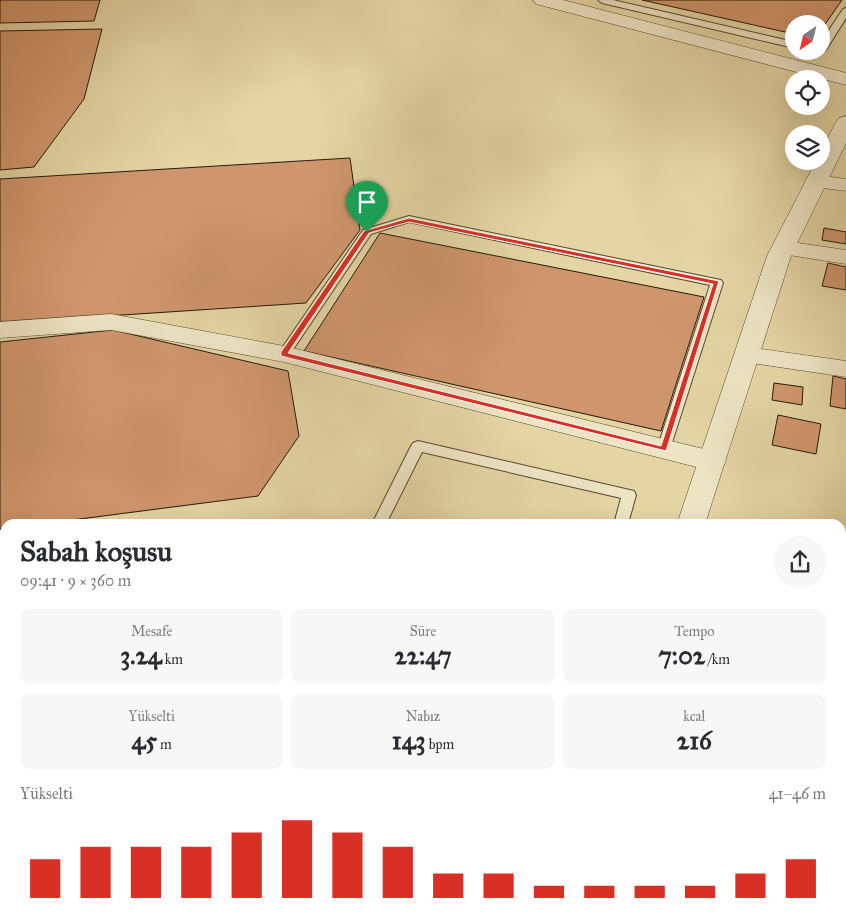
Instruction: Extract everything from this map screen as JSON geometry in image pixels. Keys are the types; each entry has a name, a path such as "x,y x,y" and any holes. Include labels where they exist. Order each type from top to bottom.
{"street":[{"path":"542,0 846,79"},
{"path":"693,519 784,248 846,122"},
{"path":"816,181 846,185"},
{"path":"784,248 846,257"},
{"path":"0,330 111,322 284,354 712,461"},
{"path":"747,355 846,369"}],"lane":[{"path":"602,0 785,43"},
{"path":"830,36 846,11"},
{"path":"284,354 367,232 409,220 717,283 664,449"},
{"path":"382,519 418,446 629,495 622,519"}],"building":[{"path":"0,0 100,0 94,21 0,23"},
{"path":"642,0 842,0 830,17 830,15 785,15 785,32"},
{"path":"102,29 84,99 34,167 0,170 0,31"},
{"path":"350,158 360,230 306,303 0,323 0,179"},
{"path":"824,228 846,232 846,244 822,240"},
{"path":"380,233 704,297 661,431 304,351"},
{"path":"828,263 846,267 846,290 822,286"},
{"path":"113,330 288,371 299,436 258,496 80,519 0,519 0,342"},
{"path":"833,376 846,379 846,409 830,406"},
{"path":"774,383 803,387 802,405 772,400"},
{"path":"778,415 821,424 816,454 772,445"}],"route":[{"path":"409,220 717,283 664,449 284,354 367,232 409,220"}]}
